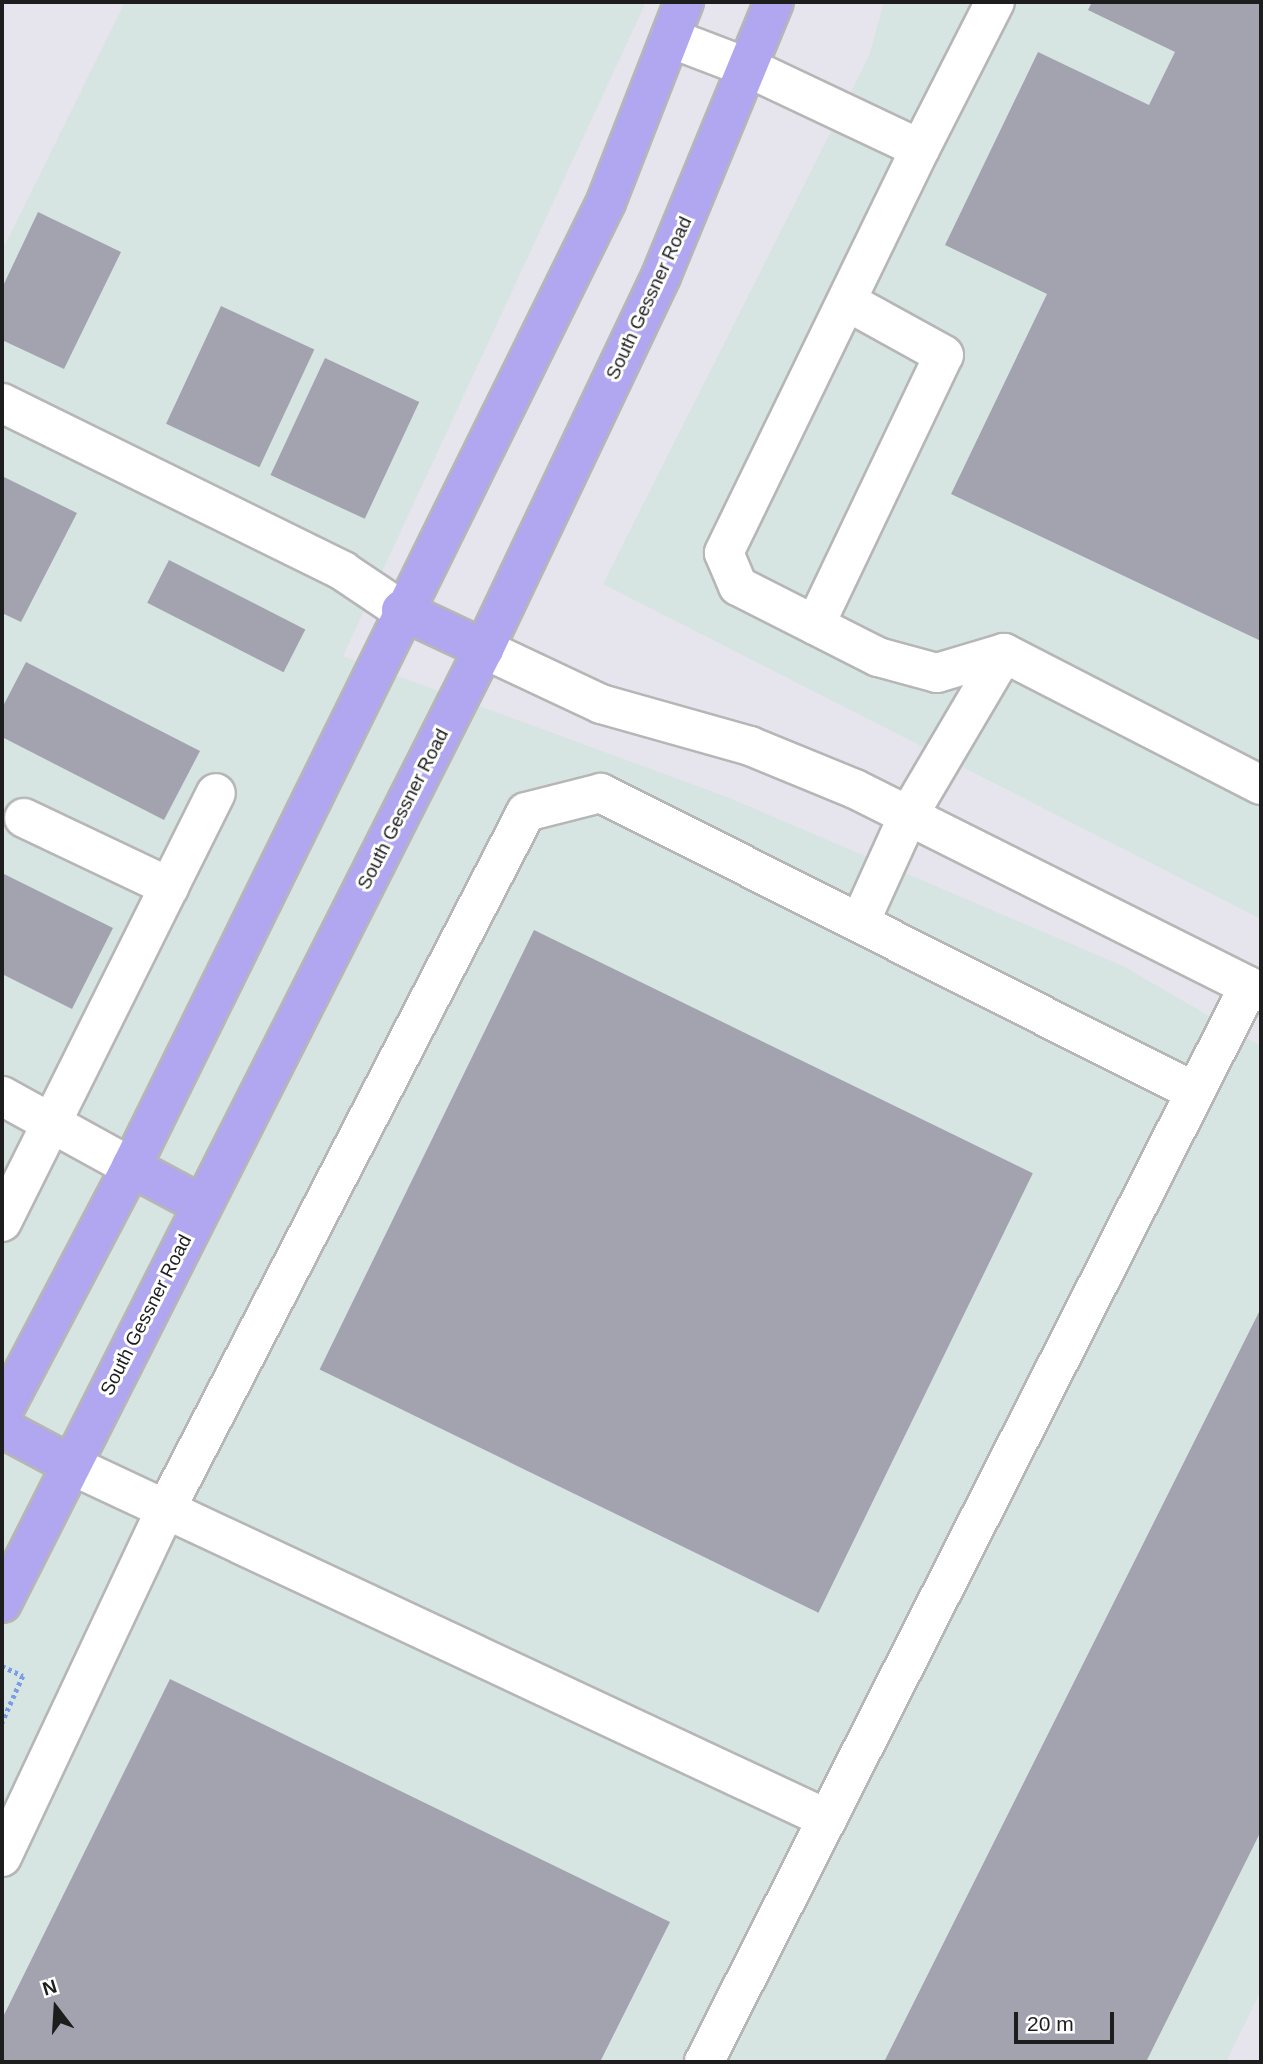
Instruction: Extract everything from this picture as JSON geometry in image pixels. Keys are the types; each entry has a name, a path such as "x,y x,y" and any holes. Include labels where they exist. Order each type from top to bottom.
{"main road":[{"path":"2,1413 131,1167 401,610 606,202 684,2"},
{"name":"South Gessner Road","path":"2,1602 484,649 661,276 751,69 775,2"},
{"path":"401,610 484,649"},
{"path":"131,1167 202,1205"},
{"path":"2,1429 71,1465"}],"street":[{"path":"995,2 920,149 724,553 738,586 878,657 937,673 1004,653 1261,785"},
{"path":"670,38 751,69 920,149"},
{"path":"815,625 944,355 848,302"},
{"path":"2,403 343,571 401,610"},
{"path":"484,649 601,704 750,746 908,816 1255,989 1195,1092 704,2062"},
{"path":"859,922 908,816 1004,653"},
{"path":"2,1222 48,1122 216,793"},
{"path":"2,1857 166,1509 526,812 601,793 1195,1092"},
{"path":"24,818 169,887"},
{"path":"2,1096 131,1167"},
{"path":"71,1465 827,1819"}],"path":[{"path":"2,1666 23,1676 2,1723"}],"shaded area":[{"path":"125,2 646,2 343,656 727,797 1123,966 1261,1046 1261,1990 1226,2062 2,2062 2,251"},
{"path":"884,2 1261,2 1261,919 603,584 869,56"}],"building":[{"path":"1092,2 1261,2 1261,641 951,494 1047,294 945,245 1038,52 1149,105 1175,52 1088,10"},
{"path":"38,212 121,252 64,369 2,340 2,288"},
{"path":"221,306 314,350 259,467 166,424"},
{"path":"325,358 419,402 365,519 270,475"},
{"path":"2,476 77,513 21,622 2,613"},
{"path":"169,560 305,629 284,672 147,603"},
{"path":"26,662 200,751 164,820 2,737 2,708"},
{"path":"2,873 113,928 72,1009 2,974"},
{"path":"534,930 1033,1173 818,1613 320,1370"},
{"path":"1261,1308 1261,1831 1146,2062 884,2062"},
{"path":"170,1679 670,1922 600,2062 2,2062 2,2019"}]}
